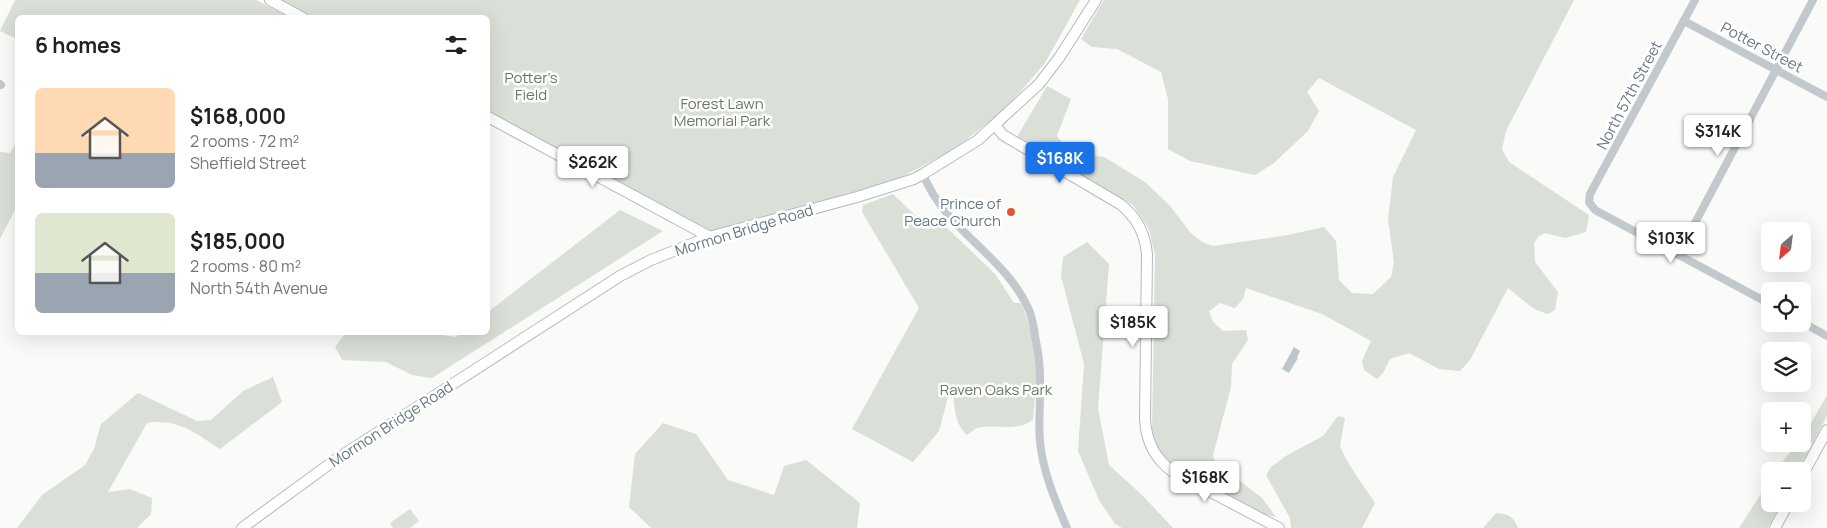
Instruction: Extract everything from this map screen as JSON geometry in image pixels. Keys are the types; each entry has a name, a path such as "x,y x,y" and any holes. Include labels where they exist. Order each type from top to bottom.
{"main road":[{"path":"270,0 298,15"},
{"name":"Mormon Bridge Road","path":"242,528 336,460 620,276 651,260 710,237 914,179 978,140 1044,77 1059,58 1096,0"},
{"path":"490,118 710,237"},
{"path":"995,125 1003,135 1120,204 1132,215 1143,234 1148,259 1145,425 1149,442 1162,463 1179,476 1278,528"},
{"path":"1810,462 1827,430"},
{"path":"1775,528 1784,512"}],"street":[{"name":"North 57th Street","path":"1678,255 1595,210 1590,204 1590,194 1695,0"},
{"path":"1761,299 1678,255 1813,0"},
{"name":"Potter Street","path":"1684,21 1827,98"},
{"path":"923,174 926,184 944,212 1007,275 1030,312 1040,363 1039,413 1043,462 1050,488 1067,528"},
{"path":"1811,327 1827,336"}],"green space":[{"path":"15,0 256,0 285,15 15,15 15,38 0,31"},
{"name":"Forest Lawn Memorial Park","path":"278,0 1080,0 1045,63 1011,103 953,150 896,180 709,232 490,114 490,15 307,15"},
{"path":"1104,0 1574,0 1506,131 1502,149 1509,162 1589,215 1586,232 1565,238 1545,233 1539,236 1534,243 1535,262 1558,292 1555,310 1548,314 1534,309 1508,288 1470,360 1460,371 1439,369 1409,353 1390,359 1383,373 1377,379 1364,370 1362,361 1371,341 1322,314 1246,288 1243,299 1235,308 1220,303 1209,311 1213,322 1223,331 1246,330 1248,340 1232,364 1231,387 1213,455 1215,464 1220,472 1239,480 1262,498 1276,517 1264,514 1174,466 1157,450 1152,431 1155,256 1149,229 1133,205 1017,137 1047,86 1071,99 1057,136 1062,143 1082,154 1104,157 1145,182 1170,206 1190,232 1202,242 1213,246 1283,236 1324,227 1336,241 1339,280 1352,293 1373,294 1391,277 1394,262 1388,219 1393,177 1416,130 1319,78 1307,92 1319,111 1308,131 1274,163 1255,175 1190,161 1168,149 1168,99 1161,72 1117,49 1092,47 1081,39"},
{"path":"15,144 15,210 0,239 0,152 10,153"},
{"name":"Raven Oaks Park","path":"893,194 919,219 939,220 995,274 1014,303 1021,303 1032,337 1037,363 1033,420 1026,424 1012,427 977,428 967,435 956,417 952,383 939,431 913,462 852,429 919,308 862,212 863,205"},
{"path":"620,210 663,231 432,378 412,375 386,362 342,360 335,347 344,335 442,335 456,337 458,335 490,335 490,310"},
{"path":"1087,242 1109,264 1098,409 1109,465 1142,495 1173,528 1122,528 1115,524 1099,500 1078,451 1084,364 1061,276 1063,257"},
{"path":"273,377 282,402 220,449 186,428 168,423 147,423 108,492 130,489 152,498 151,514 137,528 17,528 42,495 85,465 94,449 101,424 138,393 197,421 211,420 243,391"},
{"path":"1827,395 1827,416 1811,446 1811,423"},
{"path":"1338,416 1345,418 1340,446 1351,468 1375,503 1362,528 1291,528 1290,518 1266,475 1271,467 1286,456 1323,436"},
{"path":"663,423 696,434 728,480 774,495 784,466 806,460 860,503 857,528 651,528 629,507 635,454"},
{"path":"1790,452 1808,452 1803,462 1782,462"},
{"path":"1761,494 1761,512 1777,512 1768,528 1739,528"},
{"path":"410,509 419,521 410,528 393,528 390,523"},
{"path":"1496,513 1510,516 1518,528 1483,528"}],"shaded area":[{"path":"1294,347 1300,351 1289,373 1282,369"}],"place":[{"name":"Prince of Peace Church","path":"1011,212"}],"park label":[{"name":"Potter's Field","path":"531,86"}]}
